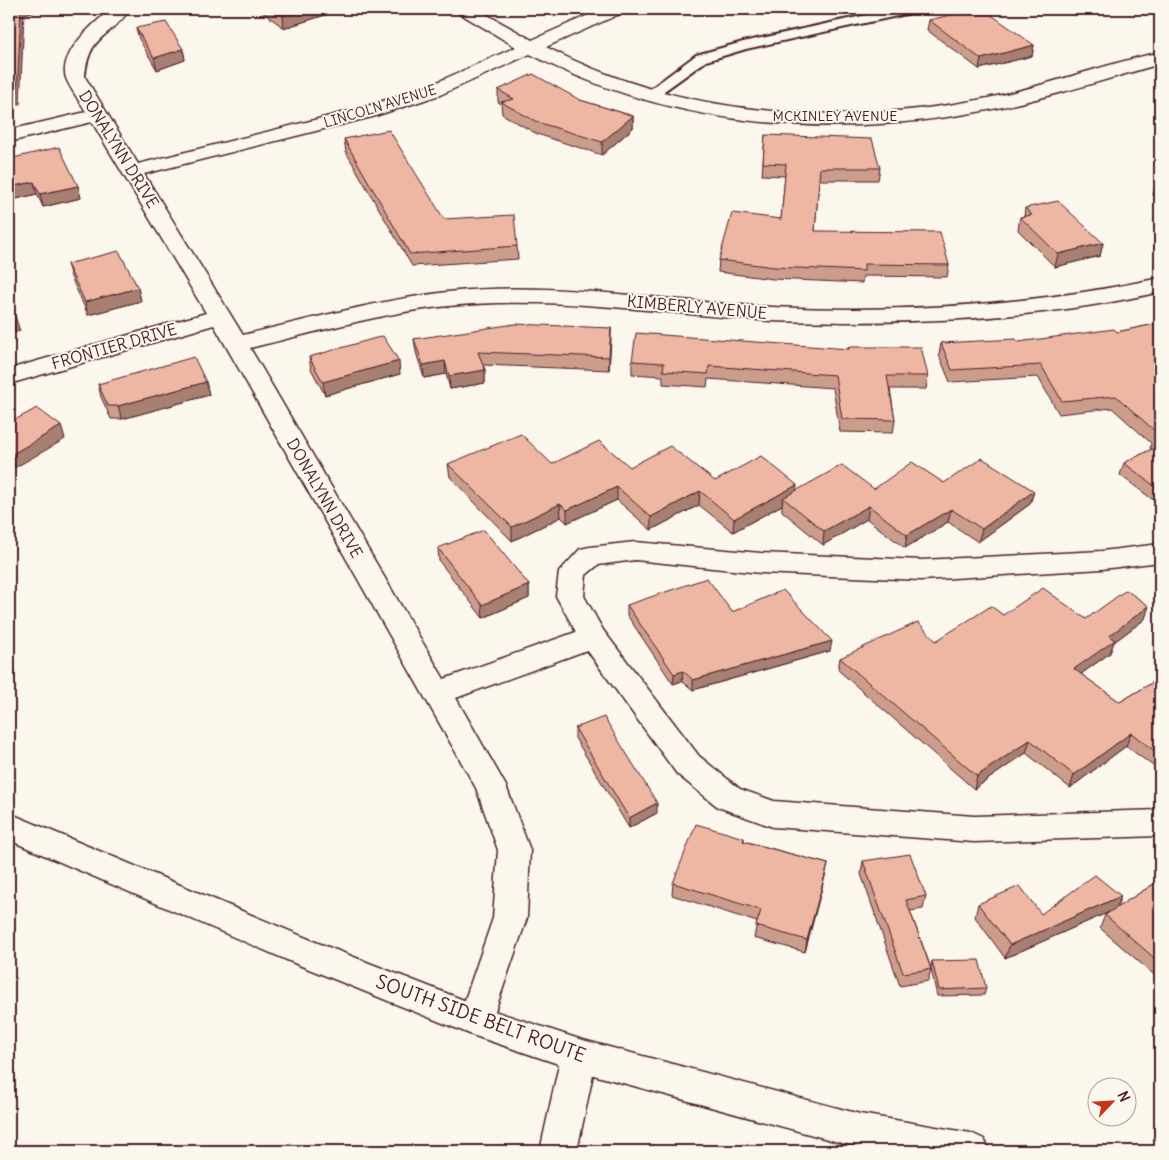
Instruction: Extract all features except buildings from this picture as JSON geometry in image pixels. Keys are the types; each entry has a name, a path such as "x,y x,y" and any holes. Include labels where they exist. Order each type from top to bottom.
{"street":[{"name":"DONALYNN DRIVE","path":"121,9 82,44 76,60 75,77 220,316 491,786 514,850 510,918 476,1020"},
{"name":"MCKINLEY AVENUE","path":"465,9 529,48 589,75 648,96 720,111 798,119 894,118 988,104 1160,58"},
{"name":"LINCOLN AVENUE","path":"133,171 366,113 432,91 616,9"},
{"path":"9,136 97,115"},
{"name":"KIMBERLY AVENUE","path":"236,344 354,316 448,299 531,296 611,300 772,314 888,315 1001,310 1122,294 1160,285"},
{"name":"FRONTIER DRIVE","path":"9,377 220,316"},
{"path":"1160,552 1102,560 922,570 761,563 634,551 590,556 573,572 570,596 592,637 688,766 729,798 773,814 974,828 1160,823"},
{"path":"438,693 592,637"},
{"name":"SOUTH SIDE BELT ROUTE","path":"9,826 306,953 476,1020 579,1055 860,1131 971,1151"},
{"path":"558,1151 579,1055"}],"lane":[{"path":"648,96 701,58 911,9"}]}
